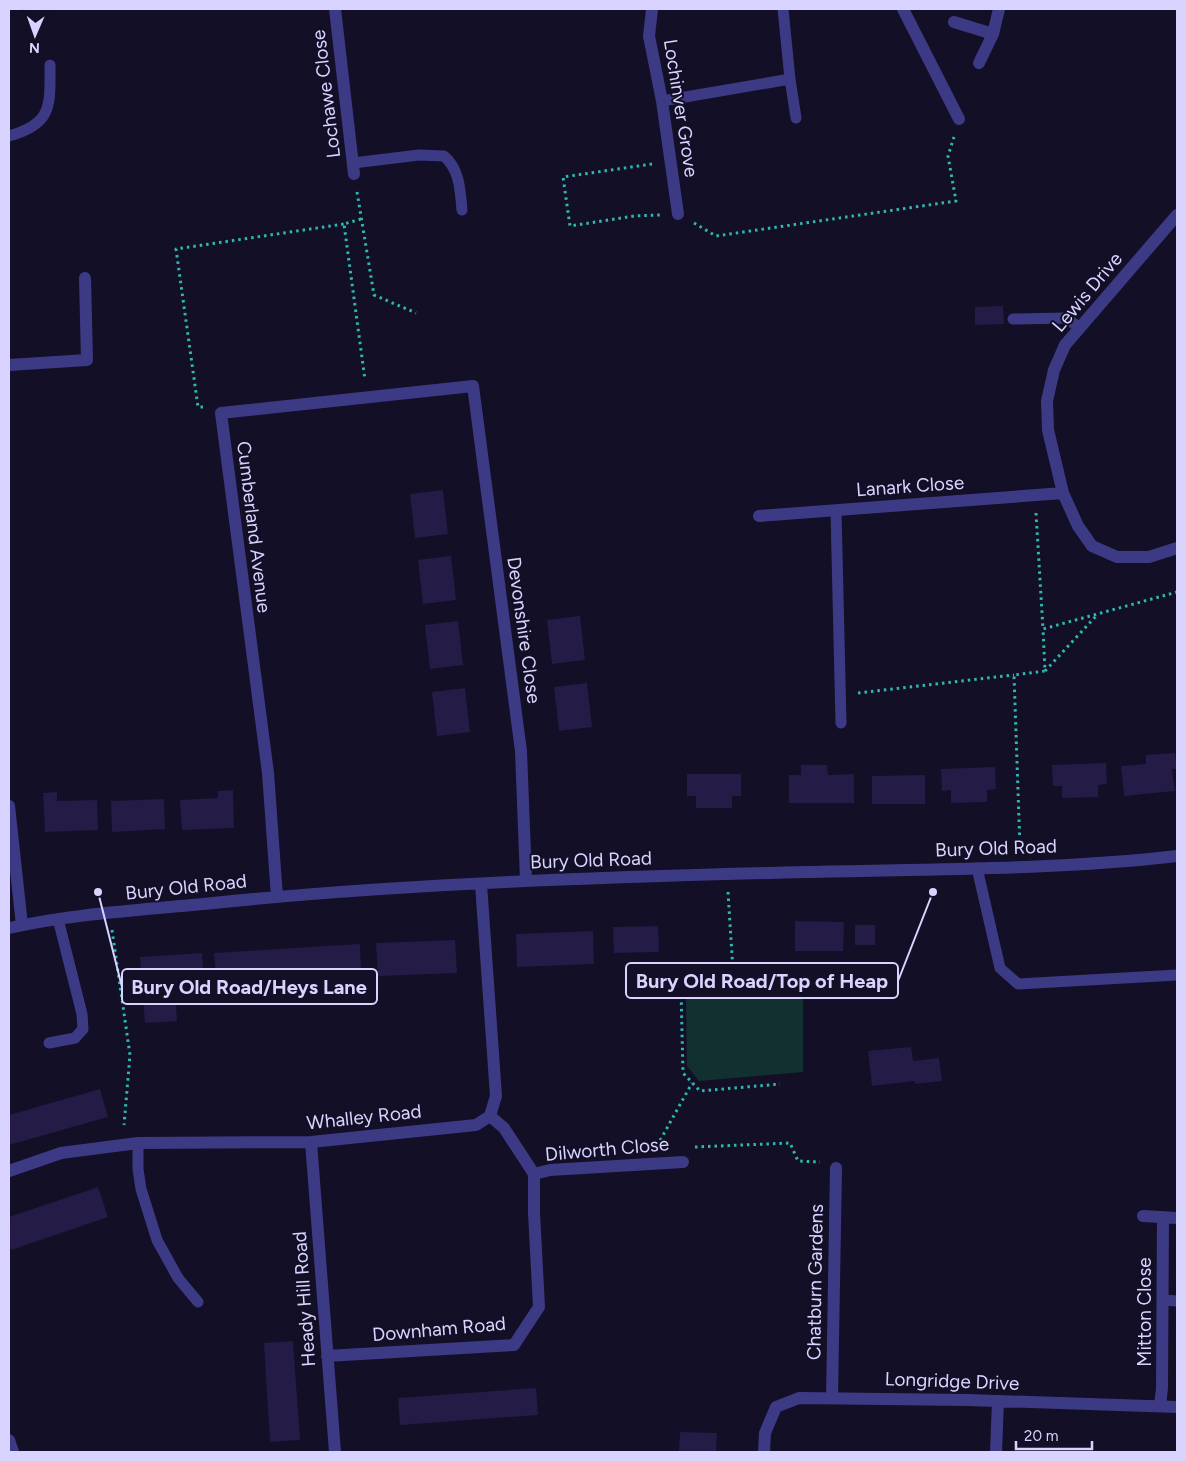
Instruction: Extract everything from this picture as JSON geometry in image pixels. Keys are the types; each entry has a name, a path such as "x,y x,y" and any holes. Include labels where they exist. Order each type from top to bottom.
{"street":[{"name":"Lochawe Close","path":"335,9 353,169"},
{"name":"Lochinver Grove","path":"652,9 649,36 662,101 678,214"},
{"path":"904,9 958,119"},
{"path":"979,63 993,34 999,9"},
{"path":"954,22 993,34"},
{"name":"Lewis Drive","path":"1177,215 1065,345 1054,370 1047,401 1048,430 1063,493 1078,526 1092,546 1117,557 1149,557 1177,548"},
{"path":"9,365 87,360 85,278"},
{"name":"Devonshire Close","path":"221,414 473,386 522,751 526,880"},
{"name":"Cumberland Avenue","path":"221,414 268,773 278,897"},
{"name":"Lanark Close","path":"759,516 1063,493"},
{"path":"9,806 15,926"},
{"name":"Bury Old Road","path":"15,926 58,919 278,897 526,880 978,868 1131,861 1177,856"},
{"path":"481,884 496,1096 490,1116 504,1128 534,1174"},
{"name":"Whalley Road","path":"9,1171 61,1153 138,1143 311,1142 476,1125 490,1116"},
{"name":"Heady Hill Road","path":"311,1142 335,1452"},
{"name":"Dilworth Close","path":"534,1174 550,1170 683,1162"},
{"name":"Chatburn Gardens","path":"832,1398 836,1168"},
{"name":"Downham Road","path":"327,1356 514,1345 539,1307 534,1174"},
{"path":"1143,1216 1177,1218"},
{"name":"Mitton Close","path":"1160,1406 1162,1388 1163,1218"},
{"name":"Longridge Drive","path":"764,1452 765,1433 776,1407 799,1398 998,1401 1177,1407"},
{"path":"996,1452 998,1401"},
{"path":"9,1440 13,1452"}],"lane":[{"path":"783,9 796,118"},
{"path":"9,136 36,125 46,114 50,97 50,65"},
{"path":"662,101 790,79"},
{"path":"353,169 419,155 444,156 455,168 458,177 462,210"},
{"path":"1013,319 1066,318 1080,328"},
{"path":"836,511 841,723"},
{"path":"978,868 1000,968 1018,984 1177,974"},
{"path":"49,1043 75,1038 83,1029 82,1014 58,919"},
{"path":"138,1143 138,1169 141,1189 157,1240 178,1278 198,1302"},
{"path":"1163,1300 1177,1301"}],"path":[{"path":"671,161 563,177 570,226 634,216 678,214 716,236 956,201 948,156 958,119"},
{"path":"353,169 374,295 416,313"},
{"path":"221,414 218,406 198,407 176,249 361,220"},
{"path":"344,224 366,389"},
{"path":"1035,495 1045,672"},
{"path":"1043,630 1177,592"},
{"path":"841,695 1045,672 1099,614"},
{"path":"1014,675 1021,866"},
{"path":"727,874 734,986"},
{"path":"110,914 130,1055 122,1146"},
{"path":"765,984 681,989 683,1073 700,1090 780,1084"},
{"path":"656,1163 655,1150 692,1082"},
{"path":"683,1162 688,1147 790,1143 798,1161 836,1163 836,1168"}],"green space":[{"path":"803,989 803,1072 699,1081 687,1066 686,998"}],"building":[{"path":"1003,306 1004,324 975,325 975,307"},
{"path":"443,490 448,534 415,538 410,494"},
{"path":"451,556 456,600 423,604 418,560"},
{"path":"580,616 585,660 552,664 547,620"},
{"path":"458,621 463,665 430,669 425,625"},
{"path":"587,683 592,727 559,731 554,687"},
{"path":"465,688 470,732 437,736 432,692"},
{"path":"1175,753 1177,769 1172,769 1175,791 1124,796 1121,766 1146,764 1146,755"},
{"path":"1106,763 1107,784 1098,785 1098,797 1062,798 1062,786 1053,786 1052,765"},
{"path":"801,765 827,765 828,775 854,774 854,803 789,803 789,775 801,775"},
{"path":"995,767 996,789 987,790 987,802 951,803 951,790 942,791 941,769"},
{"path":"687,774 741,774 741,796 732,796 732,808 696,808 696,796 687,796"},
{"path":"925,775 925,804 872,804 872,776"},
{"path":"233,790 234,828 182,830 180,800 218,798 218,791"},
{"path":"57,792 57,801 97,800 98,830 45,832 43,793"},
{"path":"164,799 165,829 112,832 111,801"},
{"path":"795,921 844,922 843,951 795,951"},
{"path":"855,925 875,925 875,945 855,945"},
{"path":"658,926 659,952 614,953 613,927"},
{"path":"593,931 594,964 517,967 516,934"},
{"path":"455,940 457,973 378,976 376,943"},
{"path":"360,944 361,968 216,977 214,953"},
{"path":"202,953 204,977 174,979 177,1021 145,1023 140,957"},
{"path":"911,1047 913,1061 939,1058 942,1081 915,1084 915,1081 872,1086 868,1051"},
{"path":"100,1089 108,1117 9,1145 9,1115"},
{"path":"98,1187 108,1217 11,1250 9,1245 9,1217"},
{"path":"293,1341 300,1440 270,1442 264,1343"},
{"path":"536,1388 538,1415 400,1425 398,1398"},
{"path":"680,1432 717,1433 716,1452 679,1452"}],"place":[{"name":"Bury Old Road/Heys Lane","path":"98,892"},
{"name":"Bury Old Road/Top of Heap","path":"933,892"}]}
